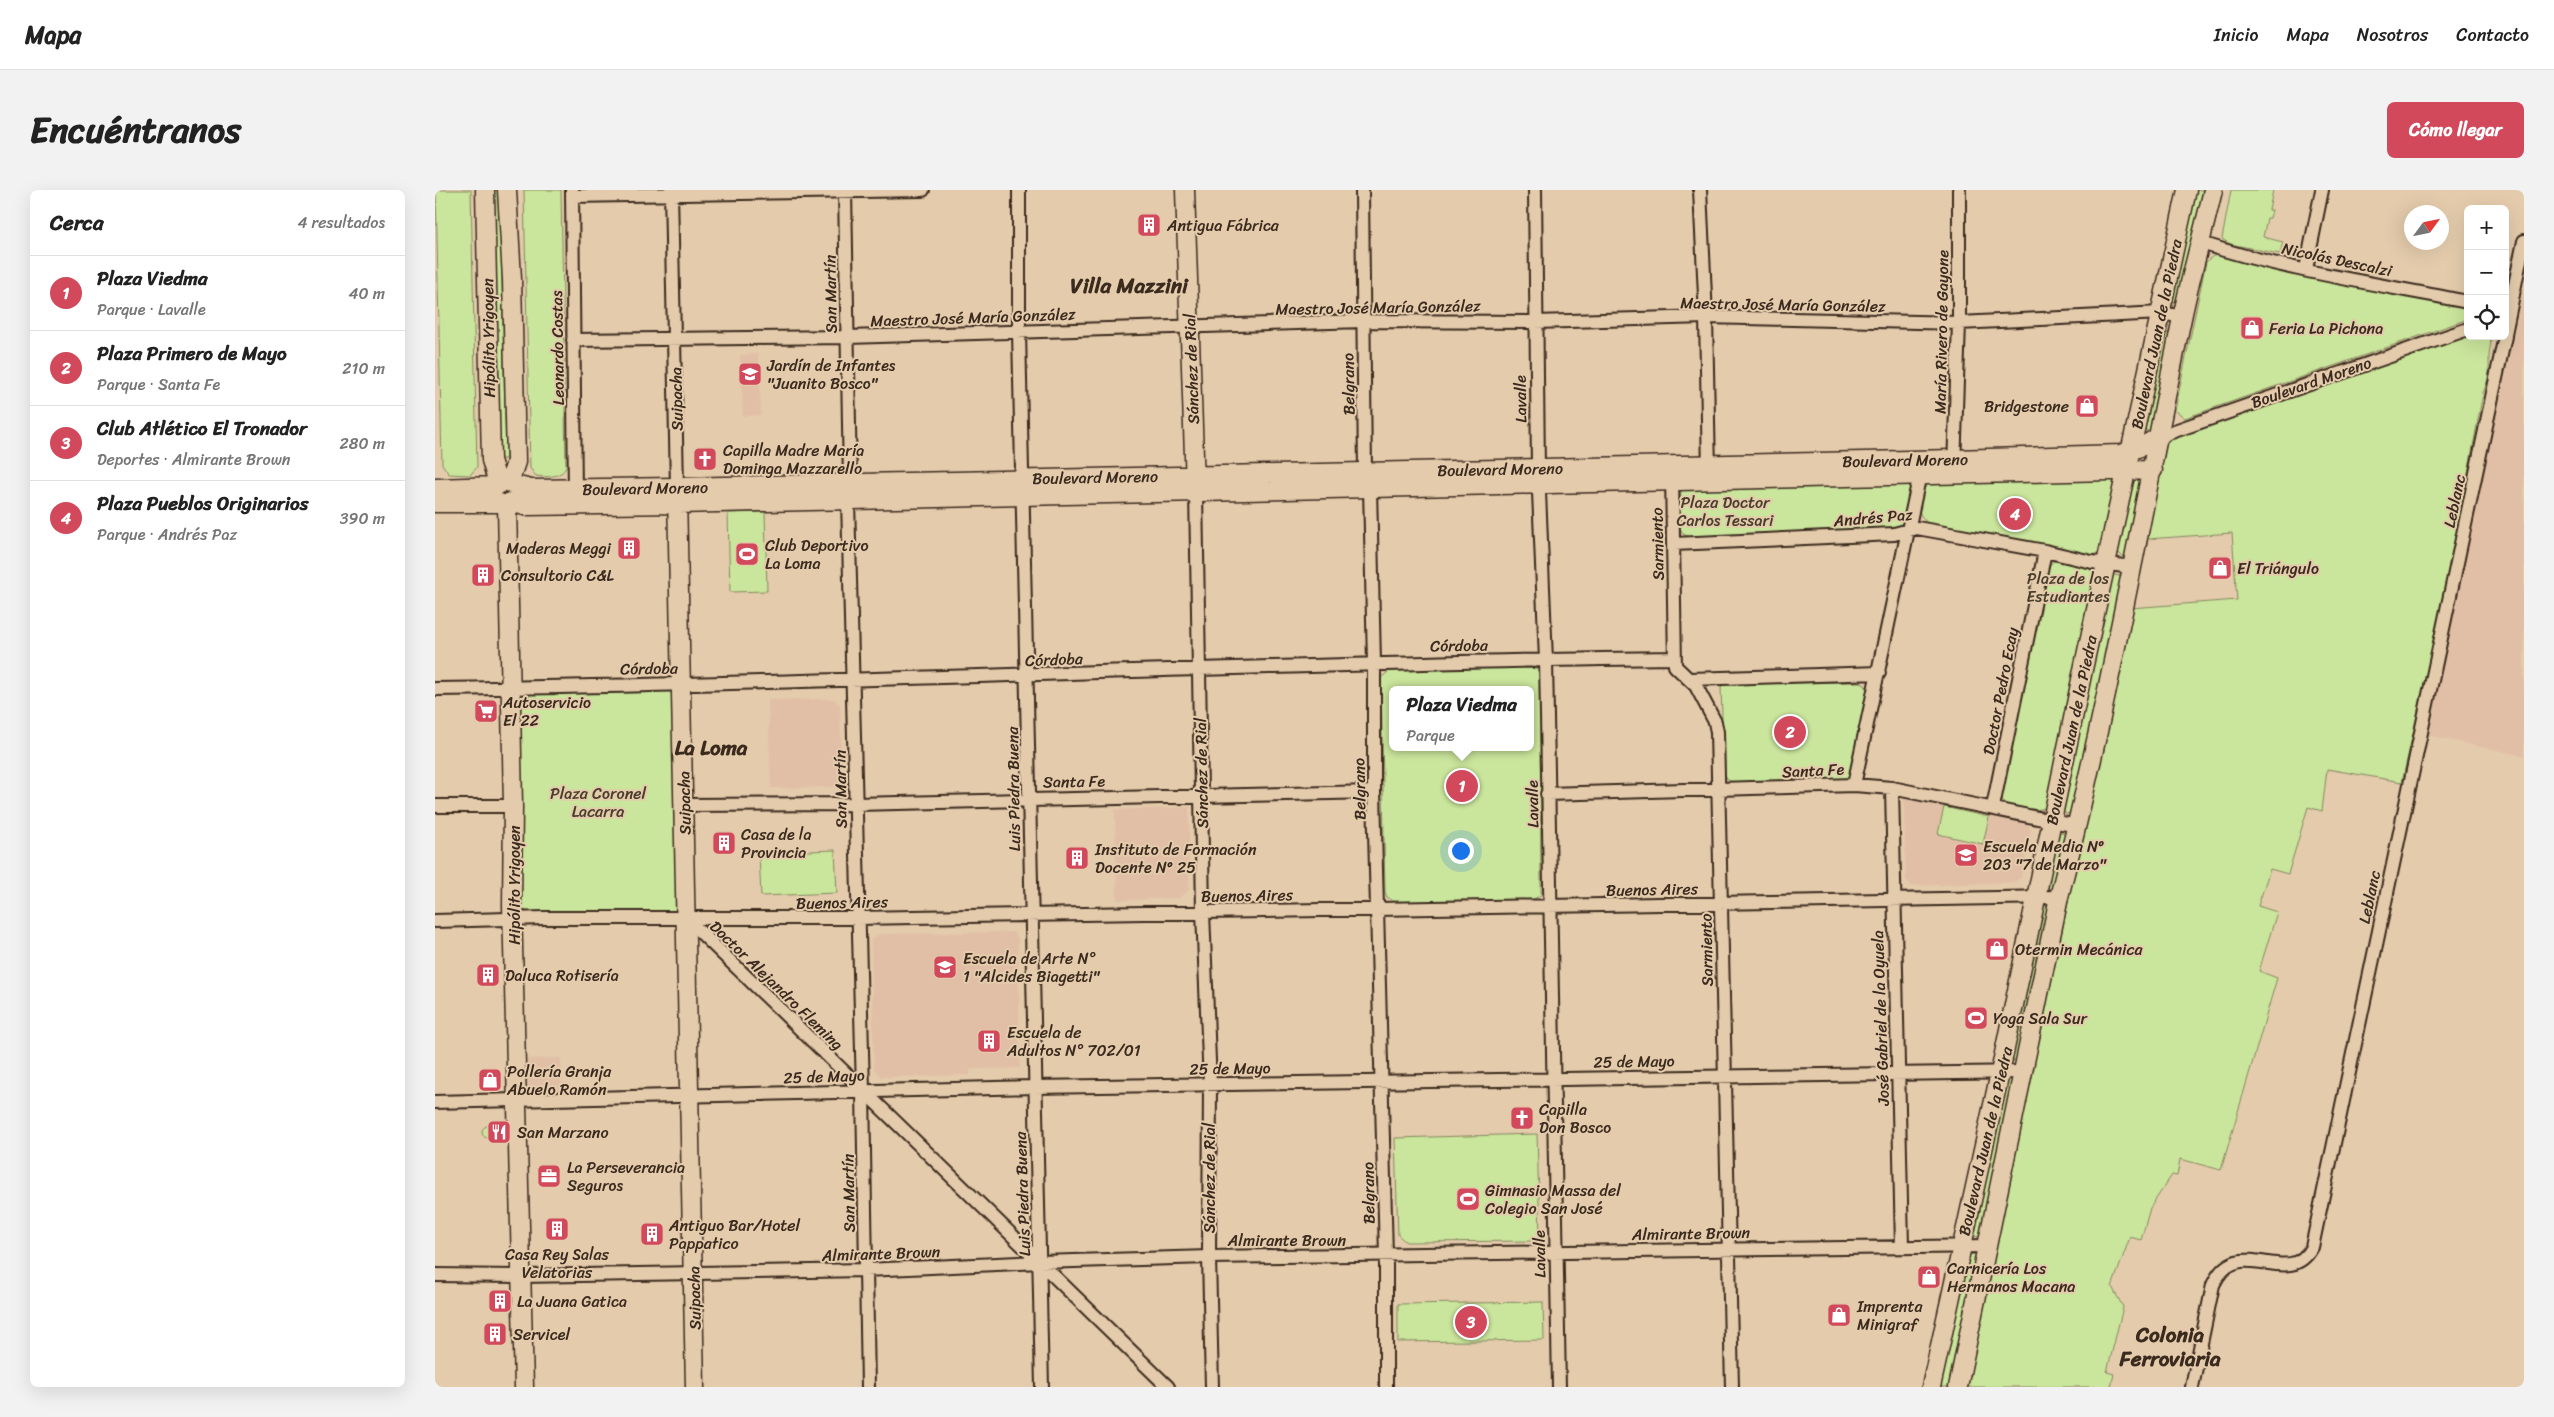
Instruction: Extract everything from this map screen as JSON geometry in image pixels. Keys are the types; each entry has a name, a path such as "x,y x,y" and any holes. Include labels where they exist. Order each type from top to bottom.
{"main road":[{"name":"Hipólito Yrigoyen","path":"485,190 491,460 504,492 511,688 513,920 519,1102 524,1387"},
{"name":"Hipólito Yrigoyen","path":"504,492 516,462 512,278 507,190"},
{"name":"Sánchez de Rial","path":"1185,190 1195,483"},
{"name":"Boulevard Juan de la Piedra","path":"1931,1387 2000,1073 2052,820 2187,190"},
{"name":"Boulevard Juan de la Piedra","path":"1958,1387 2025,1072 2059,898 2077,826 2153,470 2183,317 2213,190"},
{"name":"Boulevard Moreno","path":"1954,467 2122,454 2160,436"},
{"name":"Boulevard Moreno","path":"435,503 529,489 575,497 677,496 1921,467 2126,472 2153,470"},
{"name":"Boulevard Moreno","path":"435,488 504,492"},
{"name":"Suipacha","path":"677,496 695,1387"}],"street":[{"path":"572,193 923,190"},
{"name":"Luis Piedra Buena","path":"1019,190 1019,332 1028,676 1028,799 1033,914 1042,1387"},
{"name":"Belgrano","path":"1362,190 1363,321 1374,664 1374,792 1379,910 1386,1256 1386,1387"},
{"name":"Lavalle","path":"1535,190 1535,322 1546,660 1555,1251 1559,1387"},
{"path":"1700,190 1706,317 1709,473"},
{"name":"María Rivero de Gayone","path":"1954,467 1959,323 1959,190"},
{"path":"2305,269 2322,190"},
{"name":"San Martín","path":"845,191 849,492 868,1387"},
{"name":"Suipacha","path":"671,192 677,496"},
{"name":"Leonardo Costas","path":"572,193 575,497"},
{"name":"Leblanc","path":"2509,303 2524,241"},
{"name":"Nicolás Descalzi","path":"2201,243 2228,252 2464,301"},
{"name":"Maestro José María González","path":"573,340 847,337 1190,328 1363,321 1535,322 1706,317 1959,323 2161,313 2183,317"},
{"name":"Boulevard Moreno","path":"2160,436 2464,330"},
{"name":"Leblanc","path":"2192,1387 2213,1285 2219,1272 2229,1264 2243,1262 2291,1265 2299,1263 2307,1256 2312,1246 2504,340"},
{"path":"1855,784 1921,467"},
{"name":"Sarmiento","path":"1672,474 1675,666 1696,686 1715,722 1722,904 1731,1387"},
{"name":"Sánchez de Rial","path":"1195,483 1203,912 1210,1085 1209,1256 1212,1387"},
{"name":"Andrés Paz","path":"1674,544 1894,534 1917,528 2045,551 2107,565 2132,567"},
{"name":"Doctor Pedro Ecay","path":"1993,808 2045,551"},
{"name":"Córdoba","path":"435,689 1028,676 1374,664 1674,658"},
{"path":"1690,679 1879,673"},
{"name":"Santa Fe","path":"1547,794 1719,790 1855,784 1892,788 2077,826"},
{"name":"José Gabriel de la Oyuela","path":"1892,788 1893,900 1903,1247"},
{"name":"Santa Fe","path":"684,805 856,804 1202,794 1374,792"},
{"path":"435,806 513,806"},
{"name":"Buenos Aires","path":"435,921 859,918 2059,898"},
{"name":"Doctor Alejandro Fleming","path":"687,919 1168,1387"},
{"name":"25 de Mayo","path":"435,1102 519,1102 863,1090 2025,1072"},
{"name":"Almirante Brown","path":"435,1275 522,1276 865,1270 1209,1256 1386,1256 1555,1251 1989,1246"}],"shaded area":[{"path":"2524,289 2524,756 2427,735"},
{"name":"Jardín de Infantes \"Juanito Bosco\"","path":"758,354 761,415 743,416 740,355"},
{"path":"834,699 840,705 842,781 836,787 771,788 768,700"},
{"name":"Escuela Media Nº 203 \"7 de Marzo\"","path":"1910,795 2027,820 2031,831 2021,878 2014,882 1912,886 1906,880 1904,800"},
{"path":"1189,807 1189,890 1179,898 1117,900 1115,810"},
{"path":"1013,932 1018,938 1020,1068 970,1069 970,1075 881,1077 874,1068 871,940 880,934"},
{"path":"561,1058 562,1088 528,1089 527,1059"}],"green space":[{"path":"436,190 471,190 477,467 470,475 449,474 442,464"},
{"path":"492,190 500,190 506,459 498,459"},
{"path":"524,190 561,190 566,467 561,473 549,476 536,476 530,468"},
{"path":"2193,190 2205,190 2178,302 2172,301"},
{"path":"2231,190 2273,190 2269,210 2272,210 2270,218 2267,218 2263,237 2283,242 2280,254 2230,244 2222,239"},
{"path":"2222,255 2464,306 2464,320 2185,418 2175,410 2206,262 2213,256"},
{"path":"2164,334 2170,334 2151,430 2147,431 2143,426"},
{"path":"2464,337 2464,340 2491,340 2489,375 2483,393 2450,569 2402,782 2327,769 2322,811 2308,807 2288,874 2270,869 2258,906 2277,912 2259,971 2277,978 2221,1170 2180,1159 2177,1176 2172,1175 2150,1208 2141,1240 2130,1237 2112,1287 2123,1307 2107,1372 2114,1374 2111,1387 1966,1387 2130,608 2237,600 2232,533 2147,539 2164,446 2181,431"},
{"path":"2113,478 2118,482 2103,550 2093,555 1928,523 1920,514 1918,504 1921,493 1928,484"},
{"path":"2134,479 2141,481 2126,556 2122,556 2118,552 2131,482"},
{"name":"Plaza Doctor Carlos Tessari","path":"1907,483 1912,486 1907,511 1902,522 1893,530 1690,537 1683,534 1679,526 1681,491 1687,489"},
{"name":"Club Deportivo La Loma","path":"765,512 767,591 730,592 728,513"},
{"name":"Plaza de los Estudiantes","path":"2063,560 2089,567 2095,577 2048,801 2045,808 2034,810 2022,809 2002,801 2001,791 2047,567 2054,561"},
{"path":"2114,575 2120,576 2123,580 2073,812 2066,814 2061,810 2111,577"},
{"path":"1530,667 1538,670 1540,675 1541,895 1532,900 1396,903 1387,897 1385,892 1381,678 1389,671"},
{"path":"1859,682 1865,685 1868,691 1849,774 1846,779 1734,783 1728,780 1724,773 1721,687 1724,684"},
{"name":"Plaza Coronel Lacarra","path":"675,690 678,904 676,910 672,913 532,913 524,910 520,903 518,702 521,695 529,691"},
{"path":"1944,807 1989,817 1983,844 1938,834"},
{"path":"2058,832 2062,832 2067,836 2054,889 2047,888"},
{"path":"835,850 837,893 761,896 759,853"},
{"path":"2049,905 2019,1060 2015,1061 2011,1059 2041,910 2044,906"},
{"path":"2011,1079 2014,1082 1983,1234 1977,1237 1971,1233 2007,1080"},
{"path":"490,1126 493,1127 493,1137 486,1138 483,1137 482,1130 483,1127"},
{"name":"Gimnasio Massa del Colegio San José","path":"1537,1134 1540,1238 1536,1241 1406,1242 1398,1235 1395,1138"},
{"path":"1973,1254 1978,1258 1950,1387 1939,1387 1967,1256"},
{"path":"1543,1302 1544,1340 1398,1342 1398,1304"}],"place":[{"name":"Antigua Fábrica","path":"1149,225"},
{"name":"Feria La Pichona","path":"2252,328"},
{"name":"Jardín de Infantes \"Juanito Bosco\"","path":"750,374"},
{"name":"Bridgestone","path":"2087,406"},
{"name":"Capilla Madre María Dominga Mazzarello","path":"705,459"},
{"name":"Plaza Pueblos Originarios","path":"2015,514"},
{"name":"Maderas Meggi","path":"629,548"},
{"name":"Club Deportivo La Loma","path":"747,554"},
{"name":"El Triángulo","path":"2220,568"},
{"name":"Consultorio C&L","path":"483,575"},
{"name":"Autoservicio El 22","path":"486,711"},
{"name":"Plaza Primero de Mayo","path":"1790,732"},
{"name":"Plaza Viedma","path":"1462,786"},
{"name":"Casa de la Provincia","path":"724,843"},
{"name":"Escuela Media Nº 203 \"7 de Marzo\"","path":"1966,855"},
{"name":"Instituto de Formación Docente Nº 25","path":"1077,858"},
{"name":"Otermin Mecánica","path":"1997,949"},
{"name":"Escuela de Arte N° 1 \"Alcides Biagetti\"","path":"945,967"},
{"name":"Daluca Rotisería","path":"488,975"},
{"name":"Yoga Sala Sur","path":"1976,1018"},
{"name":"Escuela de Adultos N° 702/01","path":"989,1041"},
{"name":"Pollería Granja Abuelo Ramón","path":"490,1080"},
{"name":"Capilla Don Bosco","path":"1522,1118"},
{"name":"San Marzano","path":"499,1132"},
{"name":"La Perseverancia Seguros","path":"549,1176"},
{"name":"Gimnasio Massa del Colegio San José","path":"1468,1199"},
{"name":"Casa Rey Salas Velatorias","path":"557,1229"},
{"name":"Antiguo Bar/Hotel Pappatico","path":"652,1234"},
{"name":"Carnicería Los Hermanos Macana","path":"1929,1277"},
{"name":"La Juana Gatica","path":"500,1301"},
{"name":"Imprenta Minigraf","path":"1839,1315"},
{"name":"Club Atlético El Tronador","path":"1471,1322"},
{"name":"Servicel","path":"495,1334"}],"district":[{"name":"Villa Mazzini","path":"1129,286"},
{"name":"La Loma","path":"711,748"},
{"name":"Colonia Ferroviaria","path":"2170,1347"}]}
